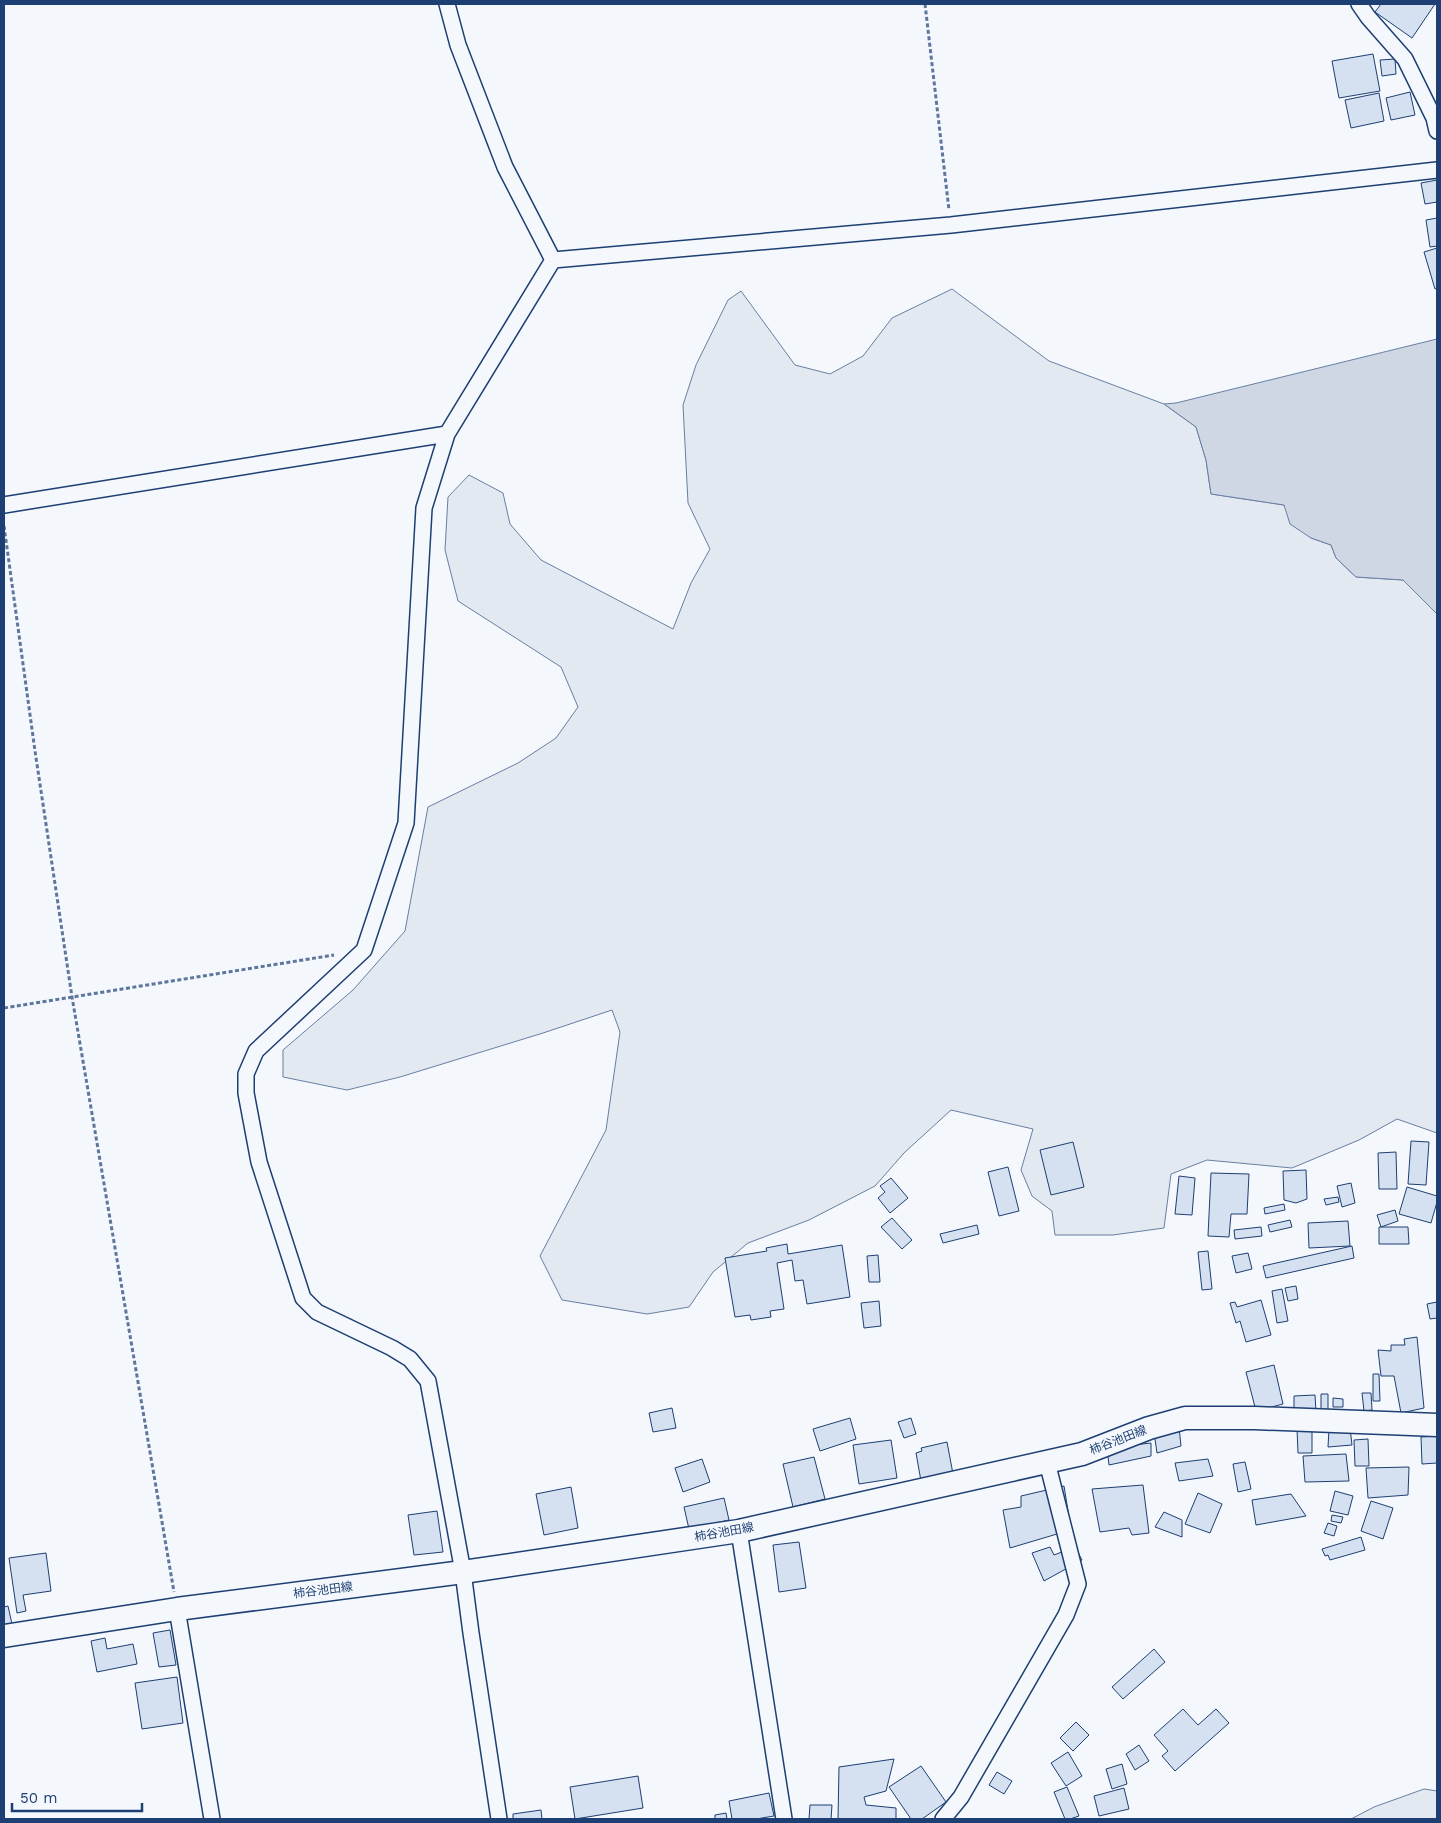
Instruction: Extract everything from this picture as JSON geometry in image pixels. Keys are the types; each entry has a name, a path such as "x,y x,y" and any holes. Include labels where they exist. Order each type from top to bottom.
{"main road":[{"name":"柿谷池田線","path":"4,1636 177,1609 463,1572 739,1531 1082,1454 1149,1428 1185,1418 1255,1418 1437,1425"}],"street":[{"path":"447,4 458,45 505,167 553,260"},
{"path":"1359,4 1405,59 1436,122"},
{"path":"553,260 951,225 1437,170"},
{"path":"499,1819 470,1633 463,1572 428,1381 410,1359 392,1348 317,1312 303,1298 259,1162 246,1093 246,1074 256,1051 364,950 406,823 424,508 447,434 553,260"},
{"path":"4,504 447,434"},
{"path":"943,1819 961,1797 1066,1615 1078,1584 1047,1462"},
{"path":"739,1531 784,1819"},
{"path":"177,1609 212,1819"}],"path":[{"path":"925,4 951,225"},
{"path":"4,526 72,997 177,1609"},
{"path":"4,1008 335,955"}],"shaded area":[{"path":"952,289 1049,361 1164,404 1196,427 1206,460 1211,494 1284,505 1311,538 1331,545 1336,558 1356,577 1403,580 1437,614 1437,1133 1397,1119 1359,1140 1292,1168 1207,1160 1171,1174 1164,1228 1113,1235 1055,1235 1052,1211 1032,1196 1021,1170 1033,1129 951,1110 904,1153 875,1186 809,1220 748,1243 713,1272 689,1307 647,1314 562,1300 540,1256 606,1130 620,1032 612,1010 400,1077 347,1090 283,1077 283,1050 353,990 405,931 428,807 518,763 556,738 578,707 561,667 458,601 445,550 448,497 469,475 503,493 510,524 541,560 673,629 691,583 710,549 688,503 683,405 696,365 728,300 741,291 795,365 830,374 863,356 892,318"},
{"path":"1437,339 1437,614 1403,580 1356,577 1336,558 1331,545 1311,538 1290,524 1284,505 1211,494 1206,460 1196,427 1164,404 1176,403"},
{"path":"1424,1789 1437,1791 1437,1819 1351,1819 1374,1807"}],"building":[{"path":"1381,4 1435,4 1412,38 1375,12"},
{"path":"1373,54 1380,91 1339,98 1332,61"},
{"path":"1395,59 1396,74 1382,76 1380,60"},
{"path":"1410,92 1415,115 1391,120 1386,98"},
{"path":"1379,93 1384,121 1351,128 1345,100"},
{"path":"1437,180 1437,202 1425,204 1421,183"},
{"path":"1437,218 1437,246 1430,247 1426,220"},
{"path":"1437,248 1437,288 1435,289 1424,252"},
{"path":"1411,1141 1429,1142 1426,1185 1408,1184"},
{"path":"1073,1142 1084,1187 1051,1195 1040,1150"},
{"path":"1396,1152 1397,1189 1379,1189 1378,1153"},
{"path":"1008,1167 1019,1211 999,1216 988,1172"},
{"path":"1306,1170 1307,1199 1296,1203 1284,1200 1283,1171"},
{"path":"1211,1173 1249,1174 1247,1214 1231,1214 1229,1237 1208,1236"},
{"path":"1179,1176 1195,1178 1192,1215 1175,1214"},
{"path":"891,1178 908,1198 890,1213 878,1198 885,1192 880,1186"},
{"path":"1351,1183 1355,1203 1342,1207 1337,1186"},
{"path":"1407,1187 1437,1196 1431,1223 1399,1214"},
{"path":"1338,1197 1339,1202 1326,1205 1324,1199"},
{"path":"1284,1204 1285,1210 1265,1214 1264,1208"},
{"path":"1395,1210 1398,1221 1381,1227 1377,1215"},
{"path":"892,1218 912,1240 902,1249 881,1227"},
{"path":"1290,1220 1292,1227 1270,1232 1268,1225"},
{"path":"1348,1221 1350,1246 1309,1248 1308,1223"},
{"path":"977,1225 979,1234 943,1243 940,1234"},
{"path":"1261,1227 1262,1236 1235,1239 1234,1230"},
{"path":"1379,1227 1408,1227 1409,1244 1379,1244"},
{"path":"787,1244 788,1254 842,1245 850,1297 807,1304 803,1280 795,1281 792,1260 777,1263 784,1309 770,1311 771,1317 751,1320 750,1315 735,1317 725,1258 767,1251 766,1248"},
{"path":"1352,1246 1354,1258 1266,1278 1263,1266"},
{"path":"1208,1251 1212,1289 1202,1290 1198,1252"},
{"path":"1248,1253 1252,1269 1236,1273 1232,1256"},
{"path":"878,1255 880,1282 869,1282 867,1256"},
{"path":"1296,1286 1298,1299 1288,1301 1285,1288"},
{"path":"1282,1289 1288,1321 1277,1323 1272,1291"},
{"path":"1261,1300 1271,1335 1246,1342 1240,1321 1236,1323 1230,1303 1235,1302 1237,1307"},
{"path":"879,1301 881,1326 864,1328 861,1303"},
{"path":"1437,1302 1437,1318 1430,1319 1427,1304"},
{"path":"1417,1337 1424,1408 1401,1413 1394,1376 1381,1376 1378,1350 1391,1351 1391,1345 1405,1345 1404,1339"},
{"path":"1274,1365 1283,1404 1256,1411 1246,1372"},
{"path":"1373,1374 1379,1374 1380,1401 1373,1401"},
{"path":"1362,1393 1371,1393 1372,1410 1364,1411"},
{"path":"1321,1394 1328,1394 1328,1410 1321,1410"},
{"path":"1315,1395 1316,1412 1294,1412 1294,1396"},
{"path":"1333,1398 1343,1399 1343,1407 1333,1407"},
{"path":"672,1408 676,1428 653,1432 649,1413"},
{"path":"850,1418 856,1439 820,1451 813,1429"},
{"path":"911,1418 916,1434 904,1438 898,1422"},
{"path":"1179,1427 1181,1446 1157,1453 1154,1432"},
{"path":"1312,1428 1312,1453 1298,1453 1297,1429"},
{"path":"1350,1428 1352,1445 1328,1447 1329,1429"},
{"path":"1437,1436 1437,1463 1422,1464 1421,1437"},
{"path":"1368,1439 1369,1466 1355,1466 1354,1440"},
{"path":"891,1440 897,1478 859,1484 853,1445"},
{"path":"947,1442 953,1474 921,1481 916,1453 922,1451 921,1448"},
{"path":"1151,1443 1151,1456 1109,1465 1107,1448"},
{"path":"1346,1454 1349,1481 1305,1482 1303,1456"},
{"path":"814,1457 825,1499 793,1507 783,1464"},
{"path":"702,1459 710,1482 683,1492 675,1468"},
{"path":"1208,1459 1213,1476 1179,1481 1175,1463"},
{"path":"1245,1462 1251,1489 1238,1492 1233,1464"},
{"path":"1409,1467 1408,1495 1368,1498 1366,1468"},
{"path":"1143,1485 1149,1533 1132,1535 1129,1528 1100,1532 1092,1489"},
{"path":"1064,1486 1070,1523 1060,1526 1057,1534 1010,1548 1003,1510 1021,1507 1021,1496"},
{"path":"571,1487 578,1528 544,1535 536,1494"},
{"path":"1335,1491 1353,1496 1348,1515 1330,1511"},
{"path":"1198,1493 1222,1504 1210,1533 1185,1524"},
{"path":"1291,1494 1306,1516 1256,1525 1252,1500"},
{"path":"724,1498 729,1520 689,1529 684,1507"},
{"path":"1371,1501 1393,1508 1383,1539 1361,1531"},
{"path":"437,1511 443,1552 414,1555 408,1515"},
{"path":"1164,1512 1182,1520 1182,1537 1155,1527"},
{"path":"1332,1515 1343,1517 1341,1523 1331,1521"},
{"path":"1328,1523 1337,1526 1334,1536 1324,1533"},
{"path":"1361,1537 1365,1550 1330,1560 1328,1555 1325,1556 1322,1549"},
{"path":"799,1542 806,1588 779,1592 773,1545"},
{"path":"1050,1547 1054,1555 1075,1547 1082,1560 1044,1581 1032,1553"},
{"path":"46,1553 51,1591 23,1595 26,1611 17,1613 9,1558"},
{"path":"8,1606 12,1624 4,1626 4,1607"},
{"path":"170,1630 176,1665 159,1667 153,1633"},
{"path":"105,1638 107,1649 133,1644 137,1664 97,1672 91,1641"},
{"path":"1154,1649 1165,1662 1123,1699 1112,1687"},
{"path":"177,1677 183,1723 142,1729 135,1683"},
{"path":"1183,1709 1198,1725 1216,1709 1229,1723 1175,1771 1162,1756 1168,1751 1154,1735"},
{"path":"1076,1722 1089,1735 1073,1751 1060,1738"},
{"path":"1139,1745 1149,1761 1135,1770 1126,1754"},
{"path":"1068,1752 1082,1776 1066,1786 1051,1763"},
{"path":"894,1759 886,1791 864,1797 866,1805 896,1808 896,1819 838,1819 839,1767"},
{"path":"1122,1764 1127,1784 1112,1789 1106,1769"},
{"path":"921,1766 946,1802 922,1819 911,1819 889,1787"},
{"path":"997,1772 1012,1781 1004,1794 989,1785"},
{"path":"638,1776 643,1808 575,1819 570,1787"},
{"path":"1067,1787 1079,1816 1070,1819 1065,1819 1054,1792"},
{"path":"1124,1788 1129,1809 1099,1816 1094,1796"},
{"path":"769,1793 774,1816 756,1819 732,1819 729,1801"},
{"path":"810,1805 832,1805 831,1819 809,1819"},
{"path":"541,1810 542,1819 513,1819 513,1814"},
{"path":"726,1813 727,1819 715,1819 715,1815"}]}
